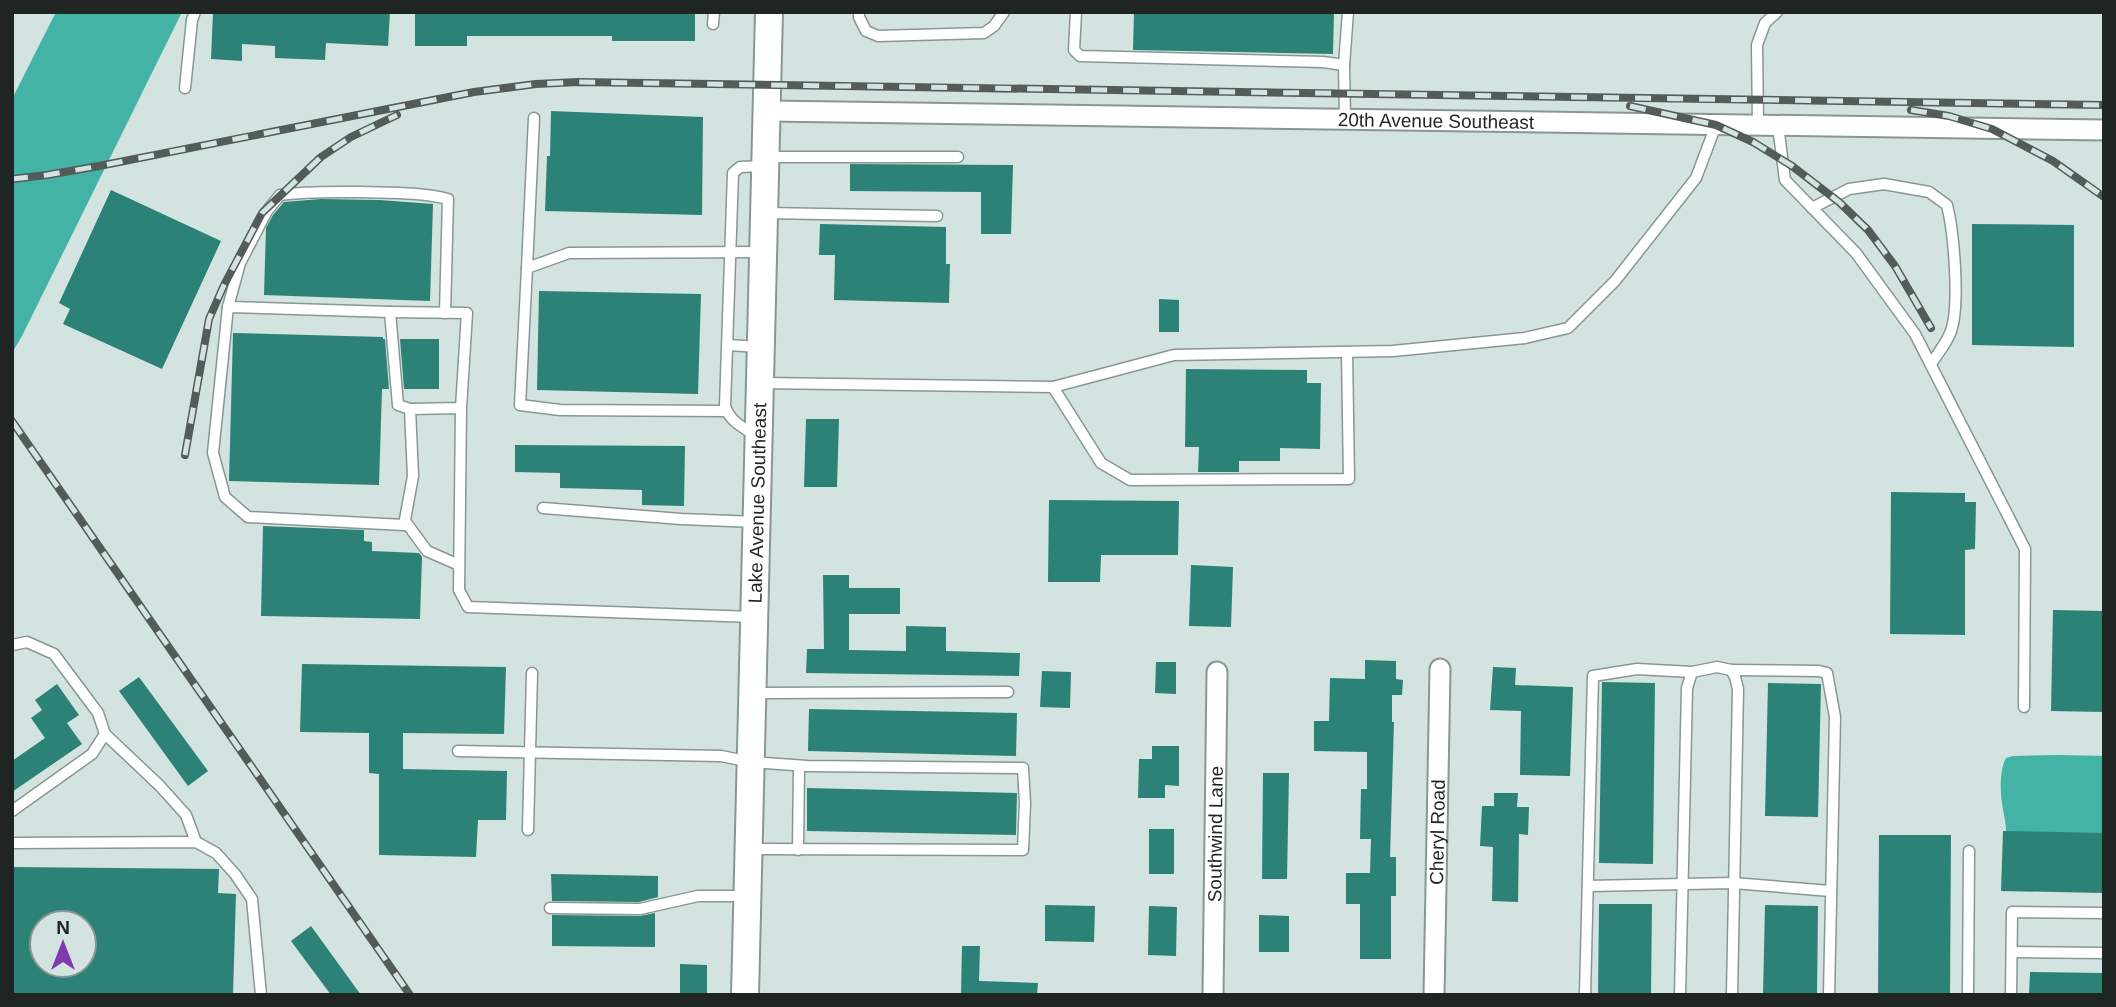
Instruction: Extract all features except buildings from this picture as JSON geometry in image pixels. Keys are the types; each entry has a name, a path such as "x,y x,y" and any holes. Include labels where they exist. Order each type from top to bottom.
{"street":[{"name":"Lake Avenue Southeast","path":"745,995 769,12"},
{"name":"20th Avenue Southeast","path":"768,111 2104,130"},
{"name":"Cheryl Road","path":"1434,995 1440,669"},
{"name":"Southwind Lane","path":"1213,995 1216,672"}],"lane":[{"path":"185,88 195,12"},
{"path":"713,24 714,12"},
{"path":"859,12 866,31 878,36 984,33 994,26 1004,12"},
{"path":"1076,12 1074,50 1080,56 1323,62 1345,65"},
{"path":"1345,119 1348,12"},
{"path":"1758,125 1757,46 1765,23 1777,12"},
{"path":"534,118 520,405 560,410 726,411"},
{"path":"761,383 1053,387 1174,355 1393,351 1525,338 1567,328 1615,281 1696,178 1716,125"},
{"path":"1778,126 1785,180 1856,253 1915,334 2025,548 2024,708"},
{"path":"759,438 734,422 726,411 733,173 740,167 766,162 958,157"},
{"path":"1812,208 1849,189 1884,184 1929,192 1947,205 1953,229 1955,306 1951,332 1931,364"},
{"path":"411,409 413,476 404,525 248,517 225,497 213,453 228,307 240,263 267,211 280,195 303,191 431,195 447,200 445,313"},
{"path":"765,213 937,216"},
{"path":"527,268 569,253 764,252"},
{"path":"228,307 467,313 461,408 459,590 468,607 755,617"},
{"path":"390,312 398,405 411,409 461,408"},
{"path":"728,345 762,347"},
{"path":"1053,387 1101,463 1130,480 1349,479 1347,352"},
{"path":"543,508 757,522"},
{"path":"405,521 427,551 459,565"},
{"path":"12,645 27,642 54,653 98,713 105,734 160,786 186,815 196,842"},
{"path":"1585,995 1593,676 1637,669 1692,672 1717,667 1731,670 1827,673 1835,717 1829,995"},
{"path":"1731,670 1738,689 1732,995"},
{"path":"1680,995 1687,688 1692,672"},
{"path":"528,830 532,673"},
{"path":"753,693 1008,692"},
{"path":"12,811 92,754 105,734"},
{"path":"458,751 721,756 751,762 799,766 1023,768 1023,850 749,849"},
{"path":"798,850 799,766"},
{"path":"12,843 196,842 216,853 235,873 251,899 261,995"},
{"path":"1968,995 1969,851"},
{"path":"1588,886 1733,883 1831,891"},
{"path":"550,908 640,909 698,896 748,896"},
{"path":"2011,995 2012,912 2104,913"},
{"path":"2012,952 2104,953"}],"shaded area":[{"path":"56,12 182,12 12,353 12,99"},
{"path":"2104,756 2104,835 2015,834 2006,831 2001,783 2006,758"}],"railway":[{"path":"12,179 99,166 474,92 578,82 2104,105"},
{"path":"1630,106 1716,125 1753,142 1792,166 1839,202 1868,230 1895,266 1931,328"},
{"path":"1911,110 1949,116 1992,129 2053,161 2104,197"},
{"path":"185,455 209,319 262,213 321,157 351,137 397,115"},
{"path":"12,421 410,995"}]}
